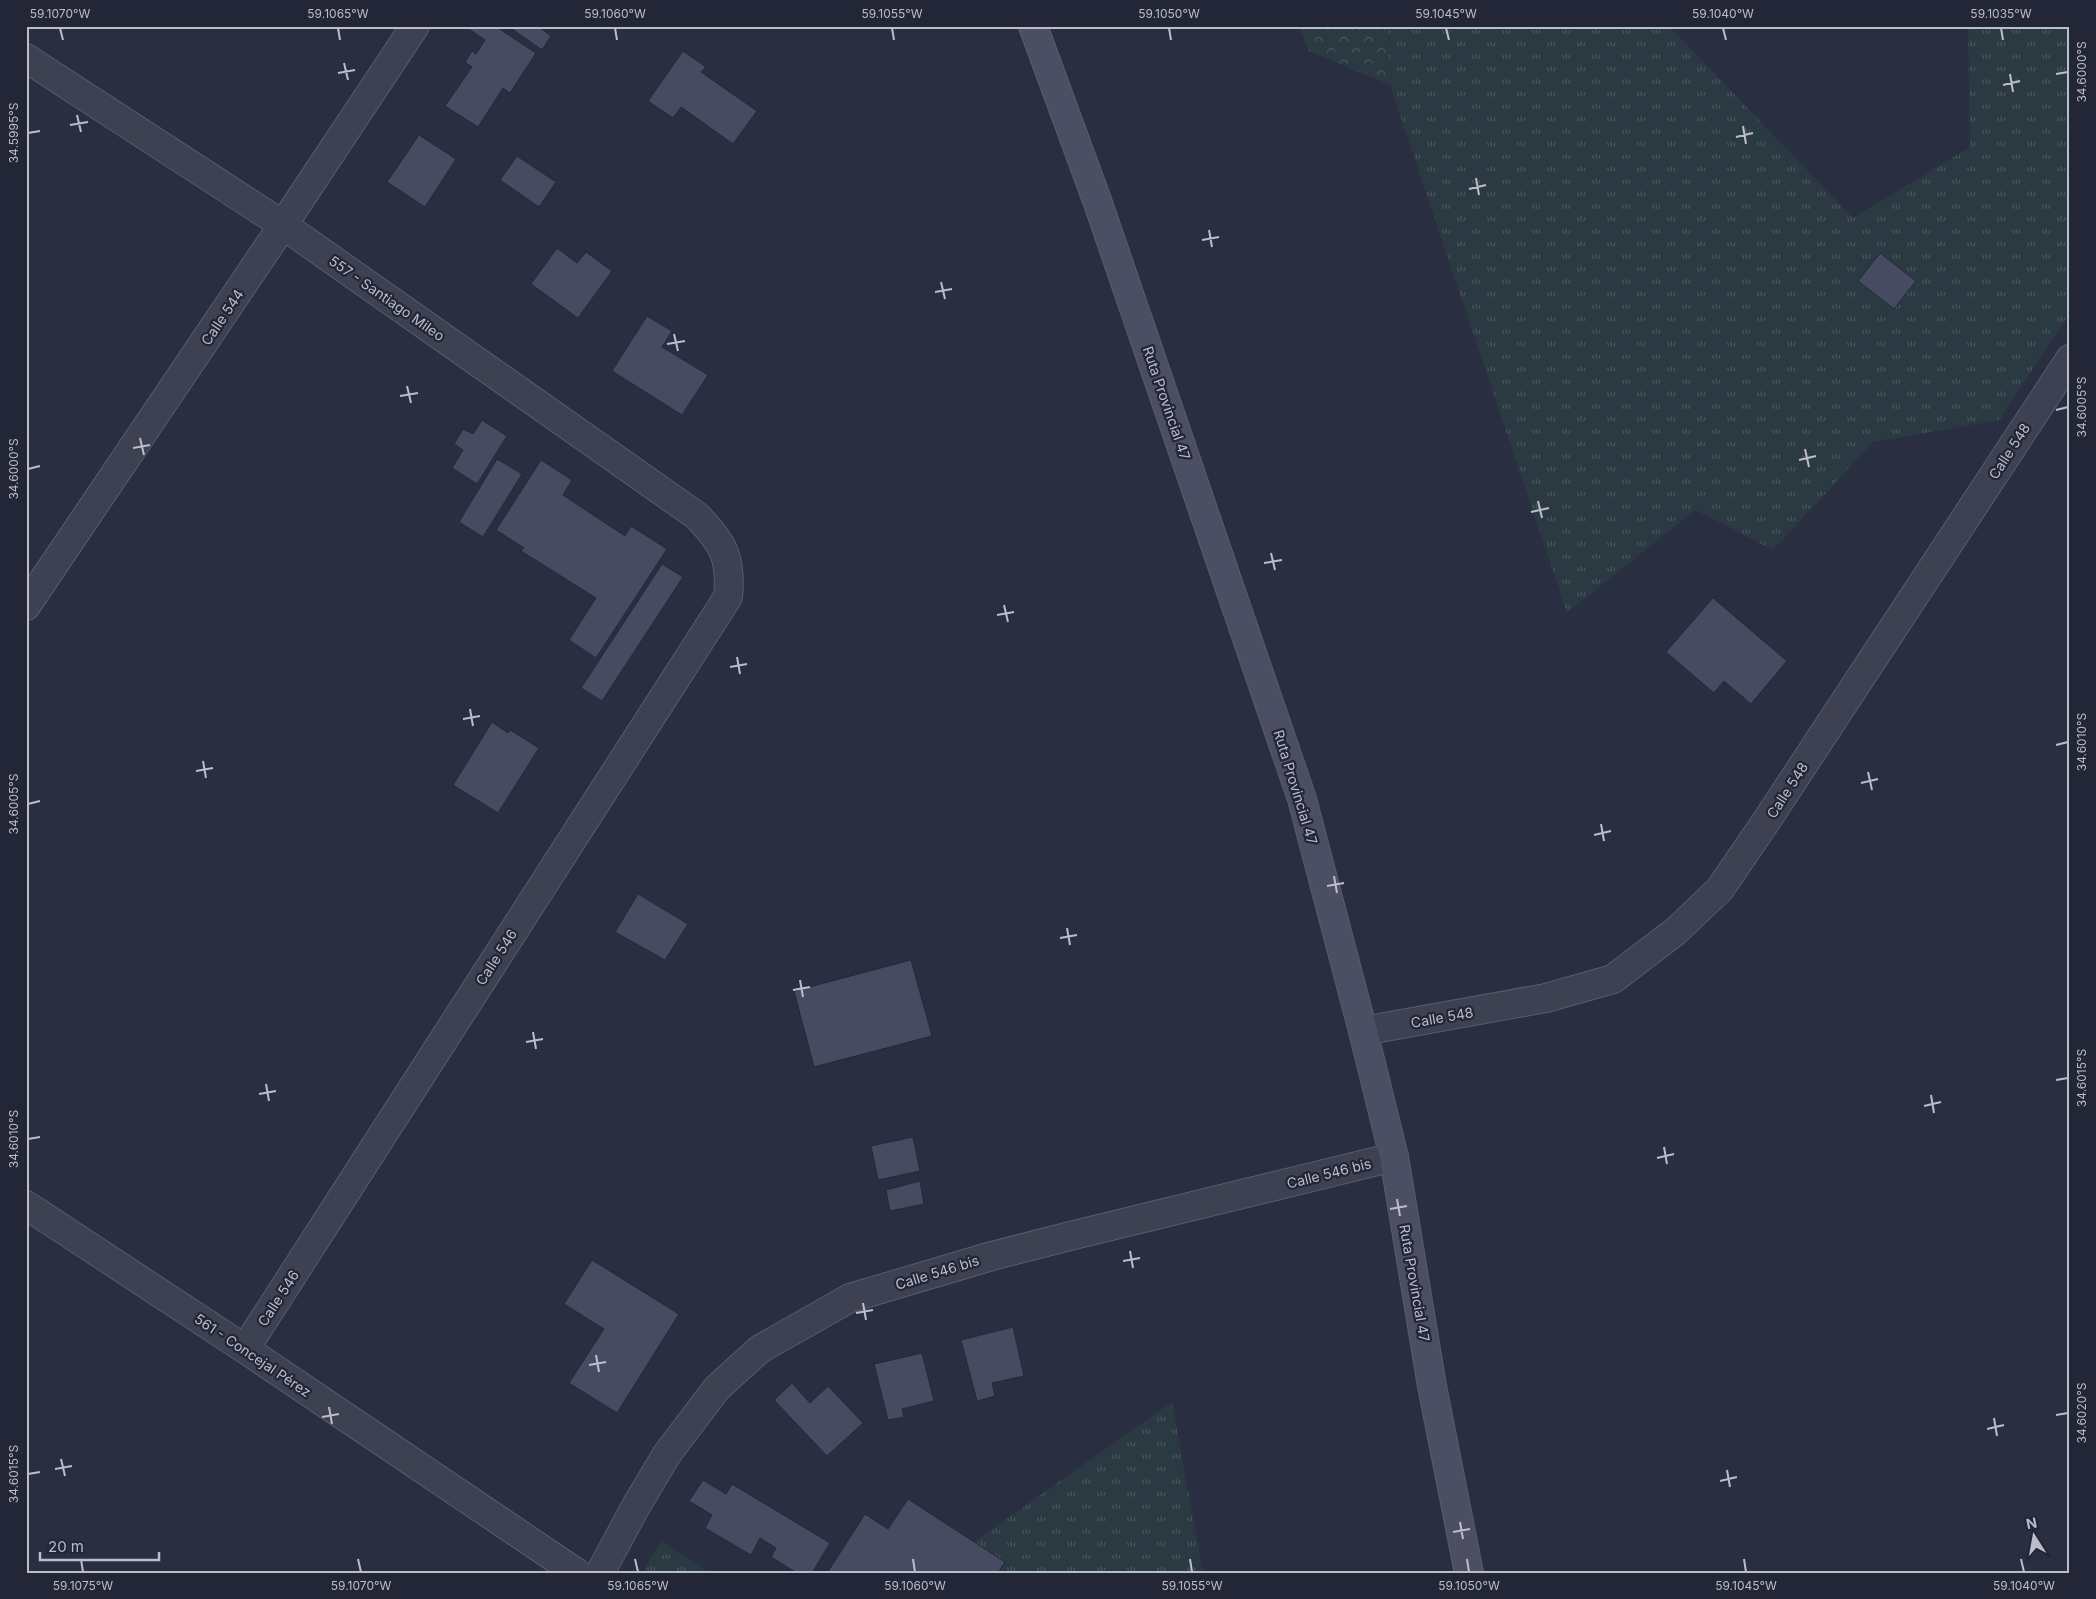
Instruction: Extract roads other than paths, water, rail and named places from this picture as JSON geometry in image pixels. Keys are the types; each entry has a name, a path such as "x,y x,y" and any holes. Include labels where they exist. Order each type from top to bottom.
{"main road":[{"name":"Ruta Provincial 47","path":"1033,26 1098,203 1302,799 1394,1157 1432,1386 1470,1573"}],"street":[{"name":"Calle 544","path":"26,606 284,225 415,26"},
{"name":"557 - Santiago Mileo","path":"26,58 284,225 697,516 714,533 728,559"},
{"name":"Calle 548","path":"1363,1031 1546,998 1614,979 1676,931 1720,889 2070,360"},
{"name":"Calle 546","path":"245,1349 728,597 730,578 728,559"},
{"name":"Calle 546 bis","path":"600,1573 636,1506 667,1454 717,1388 760,1349 850,1298 992,1256 1394,1157"},
{"name":"561 - Concejal Pérez","path":"26,1205 245,1349 577,1573"}]}
